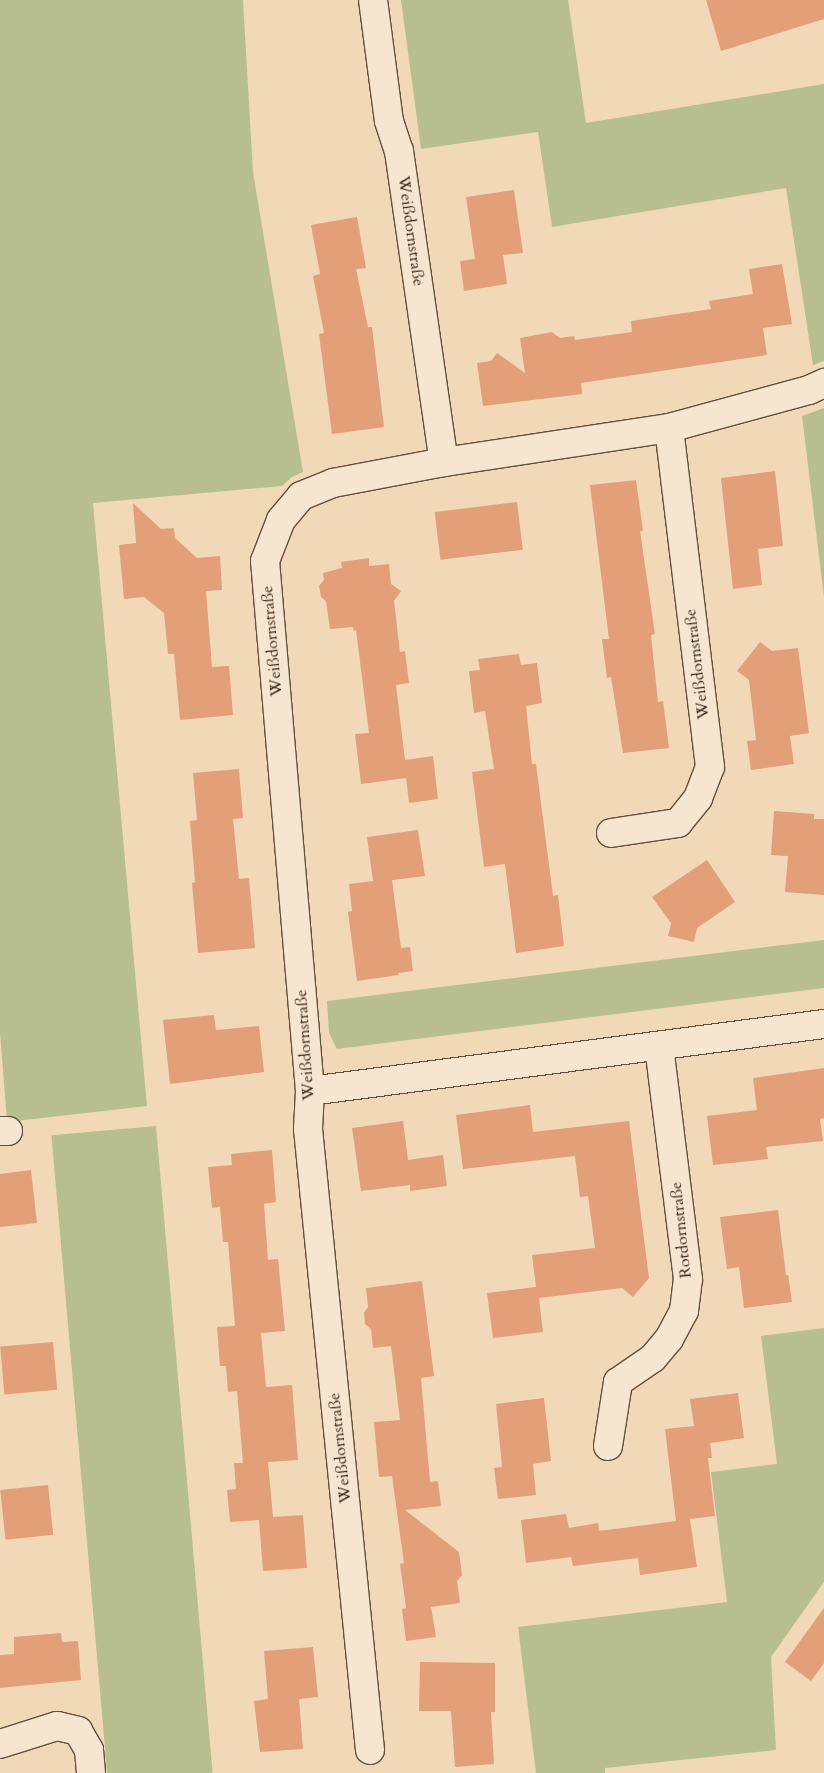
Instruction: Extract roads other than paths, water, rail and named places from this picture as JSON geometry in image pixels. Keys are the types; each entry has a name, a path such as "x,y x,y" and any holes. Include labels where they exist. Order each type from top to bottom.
{"street":[{"name":"Weißdornstraße","path":"373,0 389,121 399,151 444,462"},
{"name":"Weißdornstraße","path":"370,1750 308,1130 310,1091 265,561 281,520 301,496 333,483 444,462 669,428 809,390 824,383"},
{"name":"Weißdornstraße","path":"611,833 678,823 698,798 710,767 669,428"},
{"path":"310,1091 824,1024"},
{"name":"Rotdornstraße","path":"608,1446 618,1382 653,1358 669,1339 684,1311 688,1279 659,1046"},
{"path":"0,1744 57,1726 78,1730 90,1750 91,1773"}]}
